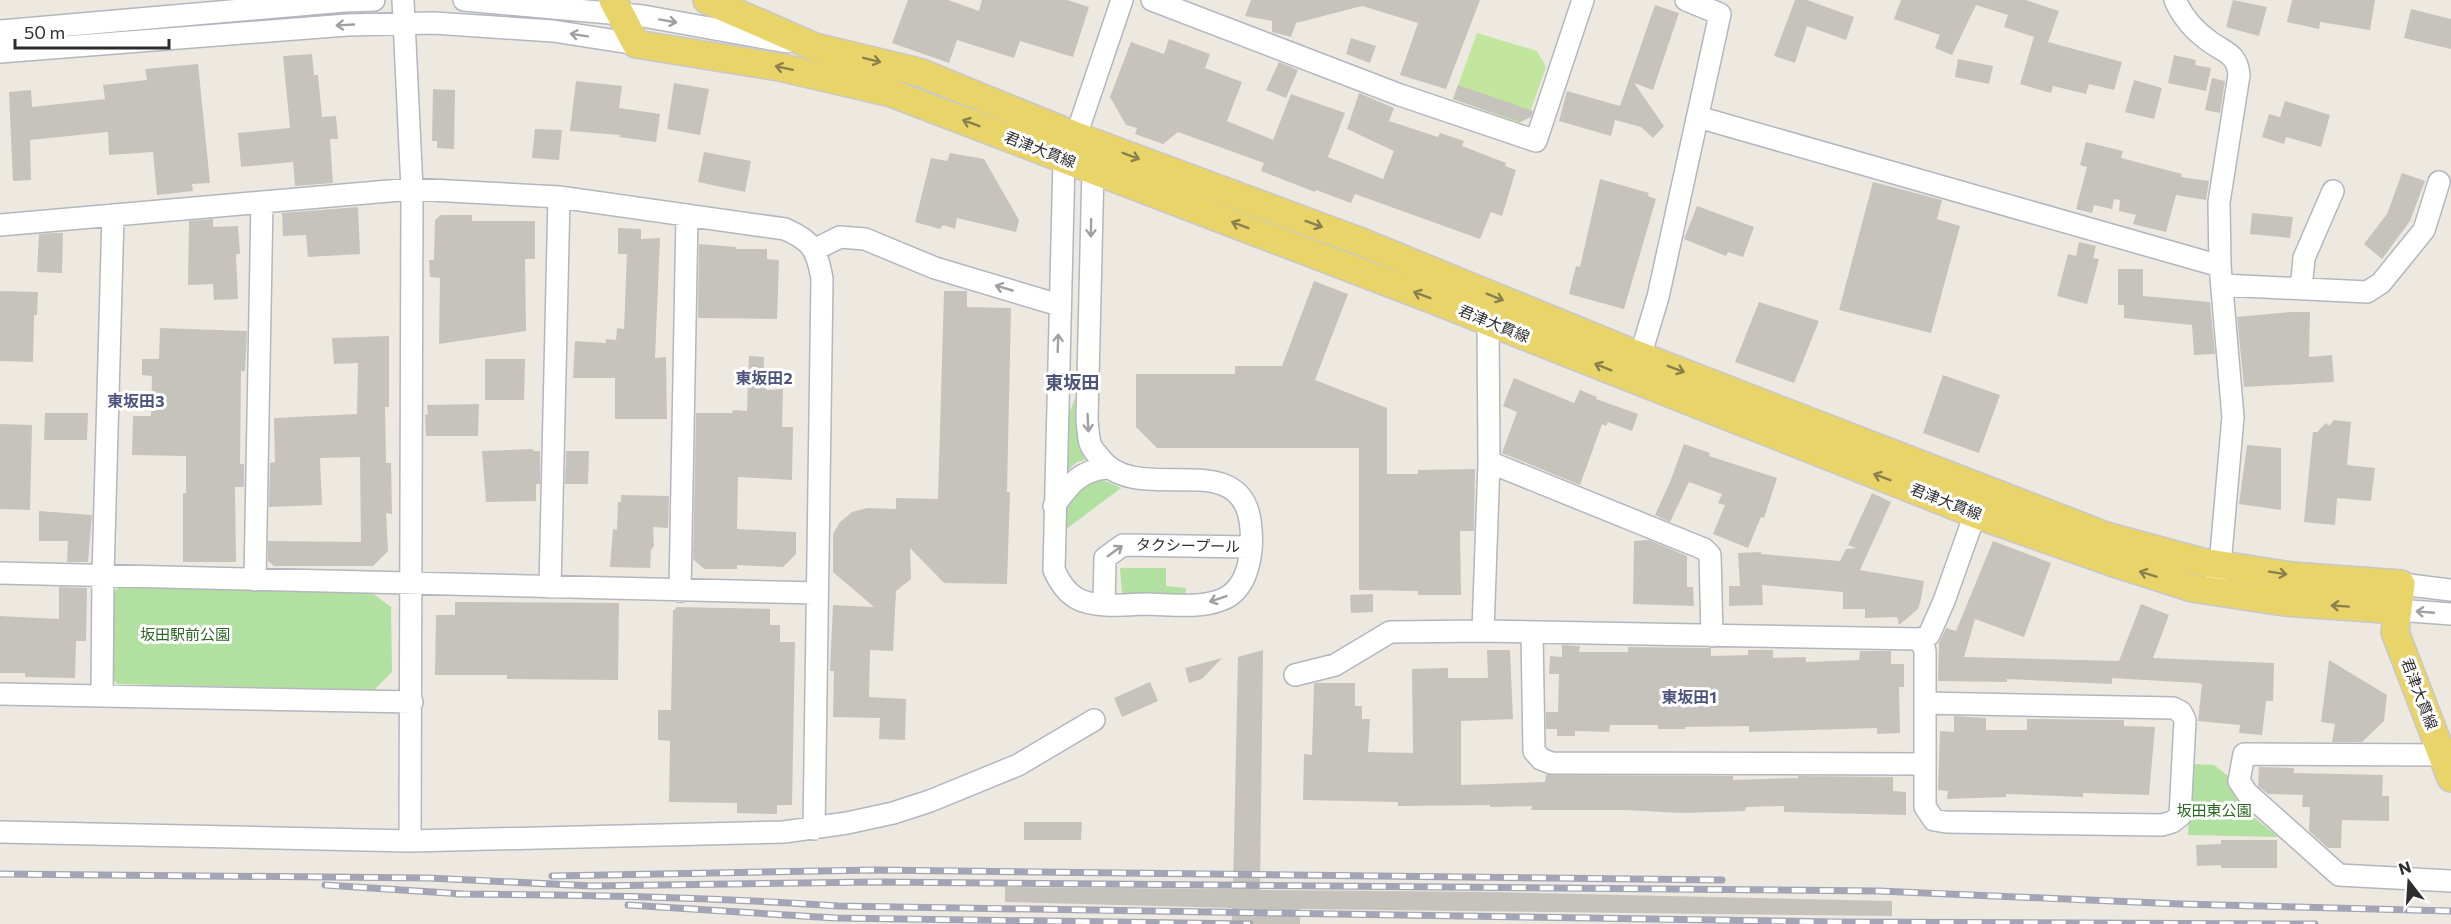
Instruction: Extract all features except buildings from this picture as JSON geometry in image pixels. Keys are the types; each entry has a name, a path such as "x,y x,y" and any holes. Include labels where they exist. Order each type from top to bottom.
{"main road":[{"name":"君津大貫線","path":"707,0 815,47 919,72 1076,136 1359,241 1637,367 1975,514 2192,588 2284,602 2400,597"},
{"path":"617,7 636,44"},
{"name":"君津大貫線","path":"636,44 779,67 891,93 1488,322 1637,367 2106,536 2220,565 2400,597"},
{"name":"君津大貫線","path":"2400,597 2395,632 2448,762"}],"street":[{"path":"0,31 374,0"},
{"path":"404,0 403,24 412,189 410,841"},
{"path":"464,0 617,7 815,47"},
{"path":"1076,136 1093,169 1088,420 1090,444 1107,468 1120,475 1224,483 1235,490 1250,519 1250,548 1247,572 1237,588 1222,600 1201,604 1104,605 1077,599 1062,586 1054,570 1064,160 1076,136 1122,0"},
{"path":"1152,0 1400,95 1536,141 1583,0"},
{"path":"1637,367 1658,297 1720,14 1686,0"},
{"path":"2175,0 2190,24 2209,41 2228,52 2238,63 2239,75 2219,202 2221,275 2233,417 2220,565 2213,591"},
{"path":"0,52 347,25 443,23 553,31 636,44"},
{"path":"1698,117 2221,275 2301,288 2367,292 2380,283 2424,230 2439,182"},
{"path":"0,225 412,189 559,197 785,229 804,238 818,255 822,279 814,830"},
{"path":"2301,288 2304,258 2333,191"},
{"path":"550,587 559,197"},
{"path":"255,580 262,202"},
{"path":"102,695 113,215"},
{"path":"680,591 687,215"},
{"path":"814,250 840,237 865,239 935,268 1059,305"},
{"path":"1483,631 1489,462 1488,322"},
{"path":"1489,462 1704,549 1710,555 1712,636"},
{"path":"1054,506 1066,488 1090,469 1107,468"},
{"path":"1295,675 1335,666 1390,632 1483,631 1920,639 1929,635 1944,601 1975,514"},
{"name":"タクシープール","path":"1104,605 1105,558 1124,545 1250,548"},
{"path":"0,573 817,593"},
{"path":"2400,597 2451,590"},
{"path":"2400,597 2451,614"},
{"path":"1532,633 1534,751 1541,759 1551,763 1925,764"},
{"path":"1920,639 1925,651 1925,703 1925,807 1934,820 2162,825 2180,816 2185,720 2181,712 2173,708 1925,703"},
{"path":"0,694 412,702"},
{"path":"0,832 410,841 814,830 893,813 930,801 1018,765 1094,720"},
{"path":"2448,762 2244,754 2239,781 2247,793 2339,875 2451,881"}],"green space":[{"path":"1477,33 1537,51 1546,67 1528,118 1519,123 1453,99"},
{"path":"1075,398 1079,446 1085,460 1077,462 1061,477 1069,414"},
{"path":"1097,480 1121,488 1061,533 1065,507 1081,488"},
{"path":"1120,568 1166,568 1166,586 1186,588 1185,594 1122,593"},
{"name":"坂田駅前公園","path":"122,582 368,590 391,607 392,672 374,690 118,684 112,679 112,595"},
{"name":"坂田東公園","path":"2193,764 2214,765 2228,776 2229,785 2239,803 2278,837 2188,835"}],"railway":[{"path":"552,876 875,870 1722,880"},
{"path":"0,874 429,878 592,886 876,882 1879,891 2181,904 2451,911"},
{"path":"325,885 463,894"},
{"path":"456,894 743,900 838,906 1837,922 2315,924"},
{"path":"628,905 835,918 1250,924"}],"district":[{"name":"東坂田2","path":"764,378"},
{"name":"東坂田","path":"1072,383"},
{"name":"東坂田3","path":"136,401"},
{"name":"東坂田1","path":"1689,697"}]}
